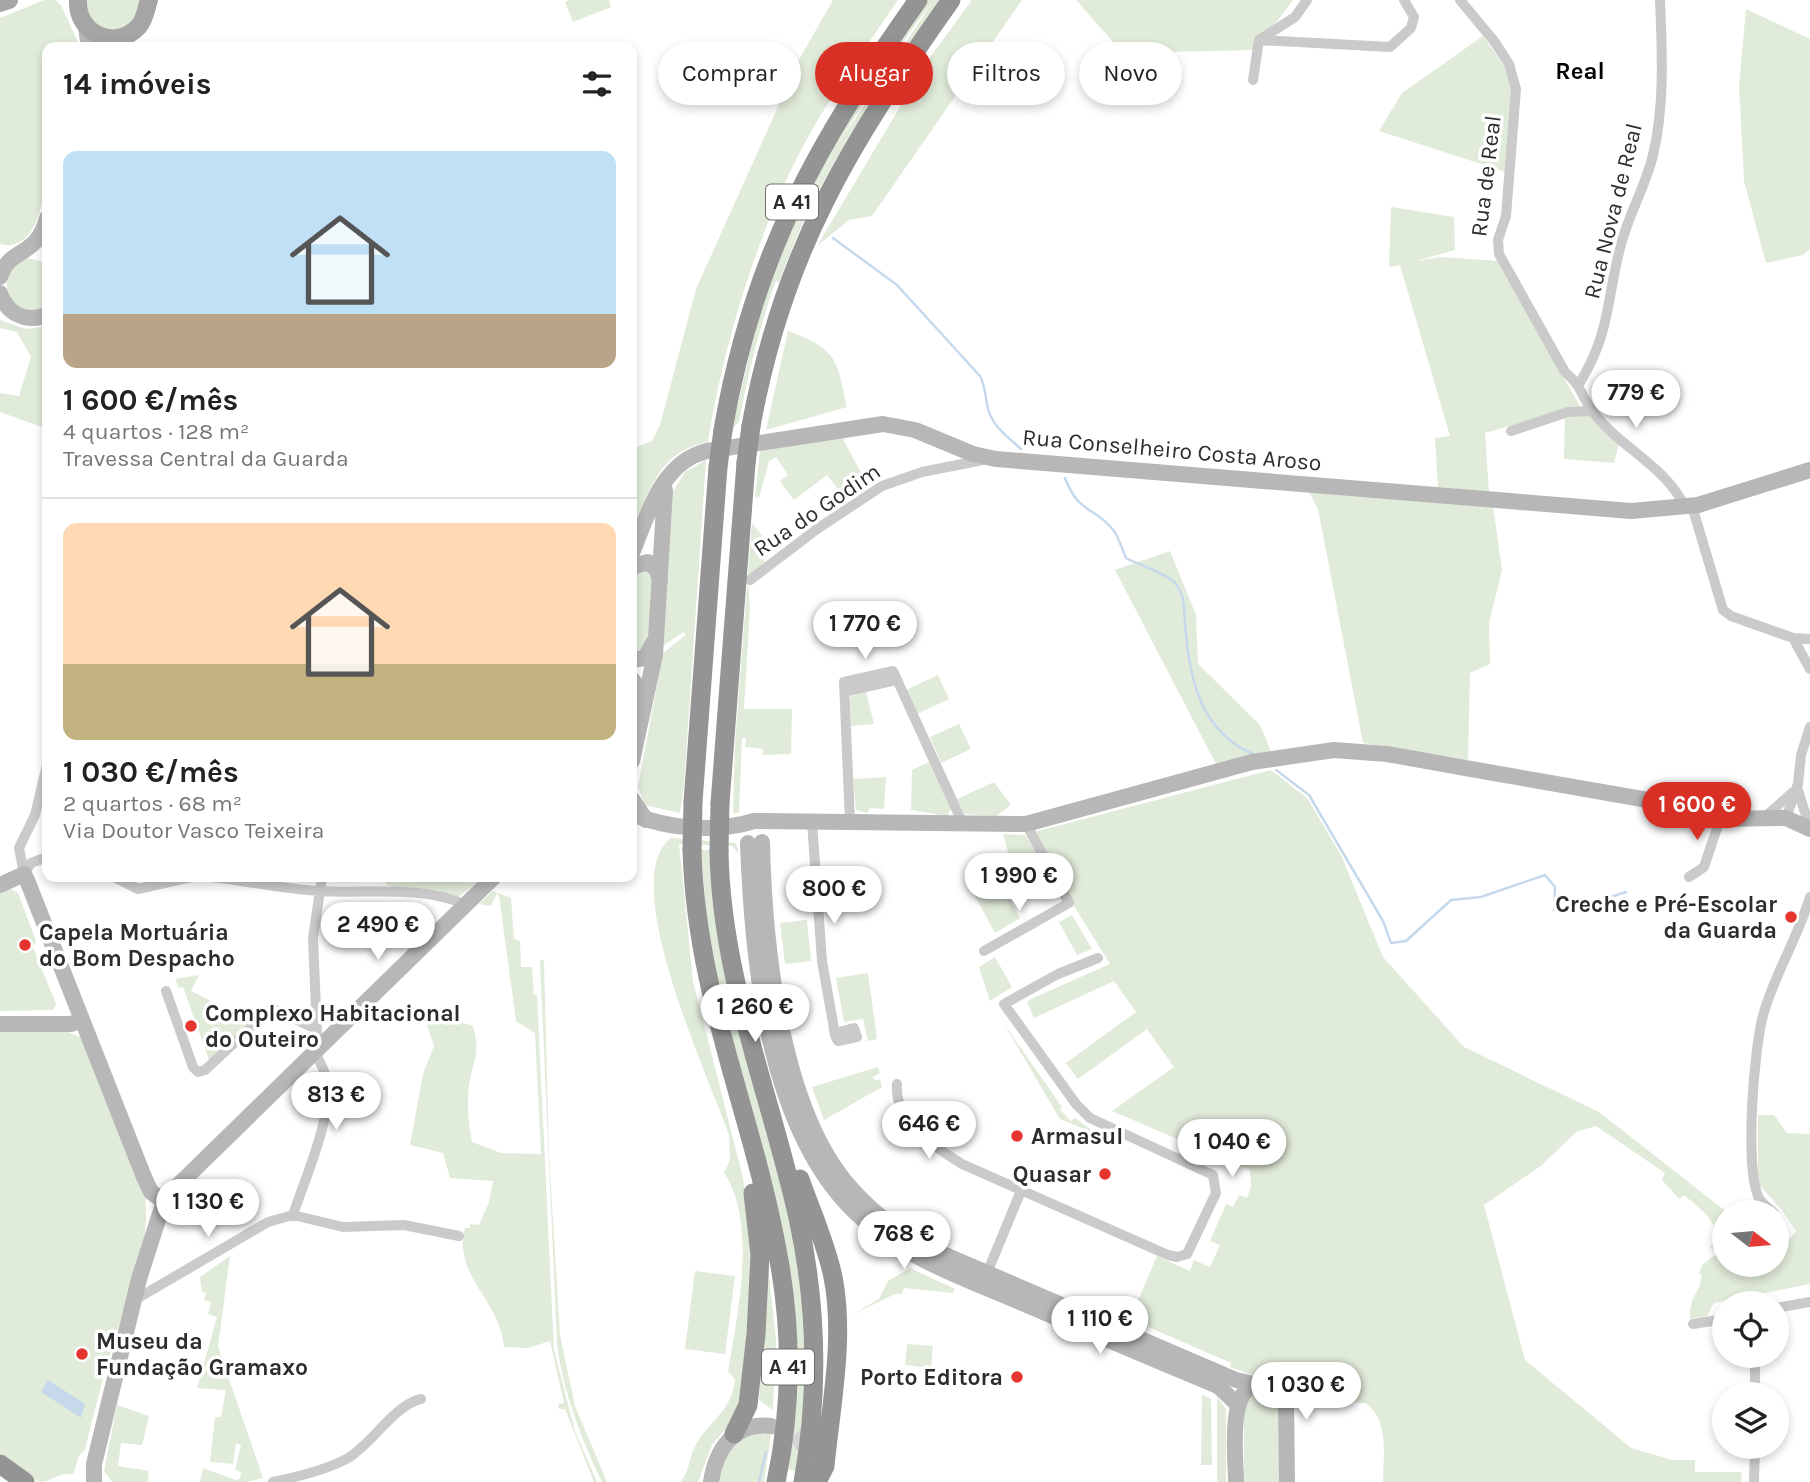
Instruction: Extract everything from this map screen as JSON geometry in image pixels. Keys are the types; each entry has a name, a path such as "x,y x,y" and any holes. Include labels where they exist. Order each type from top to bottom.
{"highway":[{"path":"903,22 909,0"},
{"name":"A 41","path":"776,1482 787,1399 786,1317 778,1252 705,976 695,903 693,802 718,467 734,370 754,298 789,210 830,131 918,0"},
{"name":"A 41","path":"815,1479 825,1466 836,1357 837,1302 826,1249 793,1157 767,1104 734,979 723,910 719,851 720,803 746,463 751,426 778,313 814,218 857,138 951,0"},
{"path":"734,1434 748,1405 756,1334 760,1255 752,1190 755,1157"},
{"path":"0,1464 25,1482"},
{"path":"0,1470 17,1482"}],"main road":[{"path":"0,4 9,0"},
{"path":"116,42 140,24 149,0"},
{"path":"78,10 100,37 112,42"},
{"path":"78,10 88,42"},
{"path":"2,266 25,252 42,234"},
{"path":"25,252 42,254"},
{"path":"0,293 6,311 29,318 42,315"},
{"name":"Rua Conselheiro Costa Aroso","path":"637,542 666,480 678,464 696,454 873,424 915,429 990,458 1580,508 1662,510 1688,507 1810,470"},
{"path":"637,738 654,662 666,480"},
{"path":"637,564 641,561 653,565 661,583"},
{"path":"637,658 649,654 655,638"},
{"path":"637,691 640,697 641,720"},
{"path":"637,817 679,826 751,833 779,823 1026,824 1062,817 1252,762 1334,750 1406,757 1647,800 1720,819 1786,818 1807,828"},
{"path":"751,833 754,932 766,1011 784,1086 805,1143 831,1185 875,1230 921,1259 984,1279 1236,1380 1273,1385 1286,1399 1287,1482"},
{"path":"0,885 24,874 144,1177 152,1192 163,1201"},
{"path":"94,1482 94,1464 134,1301 163,1201 488,882"},
{"path":"0,1024 72,1024 81,1020"},
{"path":"984,1279 1222,1389 1237,1404"},
{"path":"1236,1482 1237,1404 1241,1394 1254,1384"},
{"path":"711,1482 720,1449 734,1434 755,1426 771,1426"},
{"path":"84,1482 94,1464"}],"street":[{"path":"1252,80 1259,40 1294,17 1307,0"},
{"path":"1259,40 1390,47 1411,28 1415,17 1404,0"},
{"name":"Rua de Real","path":"1460,0 1509,64 1516,89 1506,216 1498,240 1499,254 1565,372 1579,384 1592,411 1667,483 1688,507"},
{"name":"Rua Nova de Real","path":"1579,384 1595,359 1606,330 1622,239 1654,152 1661,56 1660,0"},
{"path":"1511,431 1567,412 1592,411"},
{"name":"Rua do Godim","path":"750,580 817,529 882,485 922,472 990,458"},
{"path":"1662,510 1667,483"},
{"path":"1688,507 1723,610 1731,616 1793,638 1810,639"},
{"path":"1793,638 1809,662"},
{"path":"850,822 845,692 897,680 963,824"},
{"path":"1786,818 1797,787 1801,755 1810,727"},
{"path":"24,874 19,848 35,816 42,786"},
{"path":"1765,817 1797,787"},
{"path":"1797,787 1807,819 1807,828"},
{"path":"1689,877 1704,867 1720,819"},
{"path":"812,822 822,961 835,1032"},
{"path":"984,951 1069,903 1026,824"},
{"path":"24,874 31,863 42,859"},
{"path":"124,882 138,889 169,882"},
{"path":"256,882 320,891 446,898 464,904"},
{"path":"293,1215 322,1126 327,1098 326,1075 317,1048 313,938 321,882"},
{"path":"1762,1200 1758,1196 1753,1168 1757,1061 1765,1010 1806,921 1810,897"},
{"path":"898,1084 898,1104 922,1136 962,1164 1177,1257 1191,1250 1216,1193 1217,1182 1209,1172 1101,1125 1085,1114 1004,1003 1058,974 1098,958"},
{"path":"166,990 193,1068 198,1072 205,1070 274,1008 316,1025 337,1028"},
{"path":"984,1279 1021,1191"},
{"path":"134,1301 268,1222 293,1215 343,1227 404,1225 459,1236"},
{"path":"1789,1306 1810,1302"},
{"path":"1693,1324 1712,1320"},
{"path":"276,1482 348,1458 406,1406 421,1399"},
{"path":"1754,1482 1755,1459"}],"green space":[{"path":"44,0 55,0 61,5 78,42 42,42 42,202 34,226 20,242 0,244 0,18"},
{"path":"85,0 142,0 132,22 111,33 90,22"},
{"path":"609,0 611,7 573,22 565,2"},
{"path":"833,0 898,0 869,42 815,42 815,105 827,105 807,139 773,209 745,287 723,366 708,442 691,447 666,464 651,489 637,522 637,447 652,441 660,425 696,289 779,105 801,105 801,56"},
{"path":"928,0 941,0 912,42 906,42 932,3 903,42 899,42"},
{"path":"972,0 1022,0 993,42 947,42 949,105 872,216 849,220 817,246 901,105 933,105 933,53"},
{"path":"1076,0 1293,0 1256,50 1182,52 1182,42 1113,42"},
{"path":"1746,9 1810,39 1810,249 1803,255 1766,263 1744,181 1739,85"},
{"path":"1483,36 1506,69 1514,102 1506,172 1379,131 1402,93"},
{"path":"859,105 863,105 843,137 864,105 869,105 810,207 779,283 776,281 759,333 739,422 732,429 762,301 814,178"},
{"path":"1391,207 1454,217 1455,250 1416,261 1440,257 1497,261 1580,406 1620,440 1614,463 1564,459 1565,410 1485,433 1489,492 1438,487 1435,438 1450,436 1400,265 1389,267"},
{"path":"28,258 42,262 42,308 30,312 14,305 6,283 9,271 19,261"},
{"path":"0,320 26,329 42,327 42,427 0,412 0,393 19,396 31,357 17,332 0,328"},
{"path":"788,331 826,350 837,367 847,407 766,430"},
{"path":"848,436 843,439 868,486 846,500 827,475 794,500 780,481 788,475 776,457 769,461 759,498 755,497 760,451"},
{"path":"706,460 680,813 645,805 638,787 663,653 686,635 683,632 663,646 672,493 685,472"},
{"path":"1309,492 1493,506 1502,570 1489,623 1490,664 1470,673 1468,760 1363,743 1318,509"},
{"path":"752,523 768,543 757,552 765,562 748,581 750,608 744,709 792,709 791,754 763,755 763,749 745,747 746,738 742,738 739,813 733,813 735,743"},
{"path":"1170,551 1196,615 1198,664 1260,725 1271,751 1217,766 1115,570"},
{"path":"637,569 654,572 650,642 645,651 637,652"},
{"path":"938,675 949,699 917,714 906,690"},
{"path":"866,691 874,724 851,726 850,697"},
{"path":"959,724 971,749 941,763 930,737"},
{"path":"929,762 951,809 947,816 911,810 912,770"},
{"path":"1271,770 1307,798 1341,855 1383,957 1464,1047 1599,1112 1712,1200 1712,1223 1684,1195 1679,1199 1662,1180 1665,1173 1596,1126 1576,1132 1542,1165 1484,1205 1525,1360 1631,1448 1672,1460 1695,1460 1695,1472 1742,1472 1741,1482 1383,1482 1384,1450 1382,1428 1378,1419 1365,1403 1336,1401 1331,1377 1298,1387 1275,1375 1249,1374 1230,1367 1231,1363 1130,1319 1157,1256 1190,1271 1194,1260 1210,1267 1220,1245 1210,1241 1226,1204 1233,1207 1239,1195 1247,1198 1251,1187 1250,1170 1112,1111 1174,1067 1147,1029 1078,1079 1066,1063 1136,1012 1114,981 1034,1018 1027,1002 1110,964 1074,906 1034,832"},
{"path":"886,777 884,809 870,808 867,813 856,810 853,779"},
{"path":"994,782 1011,805 996,816 964,814 957,799"},
{"path":"1003,834 1025,835 1036,852 1012,866"},
{"path":"671,838 736,843 739,854 732,846 679,844 693,981 743,1178 752,1243 743,1394 730,1424 712,1445 698,1482 680,1482 698,1441 724,1410 733,1391 735,1379 728,1372 740,1298 743,1243 734,1194 724,1173 730,1160 729,1135 688,1029 660,936 654,894 657,860"},
{"path":"701,850 711,850 721,957 775,1161 795,1245 803,1296 805,1390 797,1471 787,1469 791,1446 762,1151 709,947"},
{"path":"995,874 1020,918 995,933 968,883"},
{"path":"478,882 458,897 394,888 386,884"},
{"path":"11,889 18,893 36,941 33,947 56,1004 53,1010 0,1011 0,892"},
{"path":"493,891 511,898 514,939 520,941 521,967 532,967 534,995 537,995 554,1350 575,1431 597,1482 594,1482 565,1409 559,1409 558,1404 564,1403 550,1341 528,1348 504,1347 495,1316 465,1260 465,1228 470,1228 470,1224 479,1225 489,1202 493,1181 450,1178 443,1153 410,1145 423,1074 434,1046 422,1011 473,1026 476,1054 468,1103 472,1142 501,1153 541,1154 535,1033 516,1021 499,896 497,893 491,906 479,904"},
{"path":"1072,915 1092,949 1077,955 1059,922"},
{"path":"807,920 811,961 785,964 780,923"},
{"path":"995,957 1012,987 990,1001 979,967"},
{"path":"540,960 544,960 549,1154 560,1335 575,1406 607,1482 602,1482 574,1414 557,1344"},
{"path":"868,973 877,1039 868,1041 863,1019 844,1022 836,978"},
{"path":"199,975 191,991 250,1021 254,1014 263,1011 209,1060 183,987 179,988 175,979"},
{"path":"1004,1024 1062,1107 1060,1110 1071,1121 1075,1118 1100,1136 1060,1119"},
{"path":"0,1032 68,1032 82,1038 143,1188 146,1207 137,1270 107,1363 85,1450 79,1456 73,1475 64,1474 42,1482 26,1475 0,1454"},
{"path":"878,1067 880,1073 873,1077 875,1081 880,1079 882,1087 824,1120 812,1087"},
{"path":"1758,1115 1774,1115 1787,1133 1810,1134 1810,1284 1775,1291 1712,1291 1712,1307 1707,1316 1690,1319 1691,1305 1701,1282 1702,1275 1699,1274 1703,1264 1712,1258 1712,1278 1789,1277 1789,1240 1796,1231 1789,1221 1789,1200 1773,1200 1758,1184"},
{"path":"230,1256 218,1347 263,1478 246,1482 200,1482 203,1468 236,1480 240,1479 241,1472 235,1470 241,1445 236,1443 233,1464 210,1462 215,1417 221,1417 226,1390 197,1388 217,1317 208,1314 211,1302 204,1300 206,1293 202,1292 200,1277"},
{"path":"767,1257 776,1339 773,1410 759,1400"},
{"path":"910,1268 955,1289 953,1293 904,1288 902,1294 895,1294 852,1315 879,1299 888,1281"},
{"path":"695,1271 735,1276 725,1354 685,1349"},
{"path":"907,1344 933,1346 931,1368 905,1365"},
{"path":"1267,1390 1279,1401 1280,1482 1244,1482 1244,1405 1254,1392"},
{"path":"1202,1395 1211,1399 1212,1465 1201,1465"},
{"path":"1217,1397 1226,1409 1226,1482 1217,1482"},
{"path":"117,1405 149,1416 142,1445 121,1443 118,1466 149,1471 148,1482 112,1482 104,1471"},
{"path":"756,1434 771,1434 764,1482 718,1482 725,1458 741,1441"}],"water":[{"path":"48,1380 85,1404 81,1418 41,1392"}],"waterway":[{"path":"833,238 897,285 980,376 993,421 1021,449"},
{"path":"1065,478 1076,498 1114,531 1126,558 1164,575 1178,587 1183,601 1190,663 1200,700 1220,731 1253,754"},
{"path":"1276,770 1309,795 1383,921 1391,943 1406,941 1451,900 1481,897 1545,875 1555,887 1554,910 1569,910 1626,892"},
{"path":"759,1482 766,1452"}],"tunnel":[{"path":"773,1426 795,1434 812,1455"}],"place":[{"name":"Creche e Pré-Escolar da Guarda","path":"1791,917"},
{"name":"Capela Mortuária do Bom Despacho","path":"25,945"},
{"name":"Complexo Habitacional do Outeiro","path":"191,1026"},
{"name":"Armasul","path":"1017,1136"},
{"name":"Quasar","path":"1105,1174"},
{"name":"Museu da Fundação Gramaxo","path":"82,1354"},
{"name":"Porto Editora","path":"1017,1377"}],"district":[{"name":"Real","path":"1580,71"}]}
